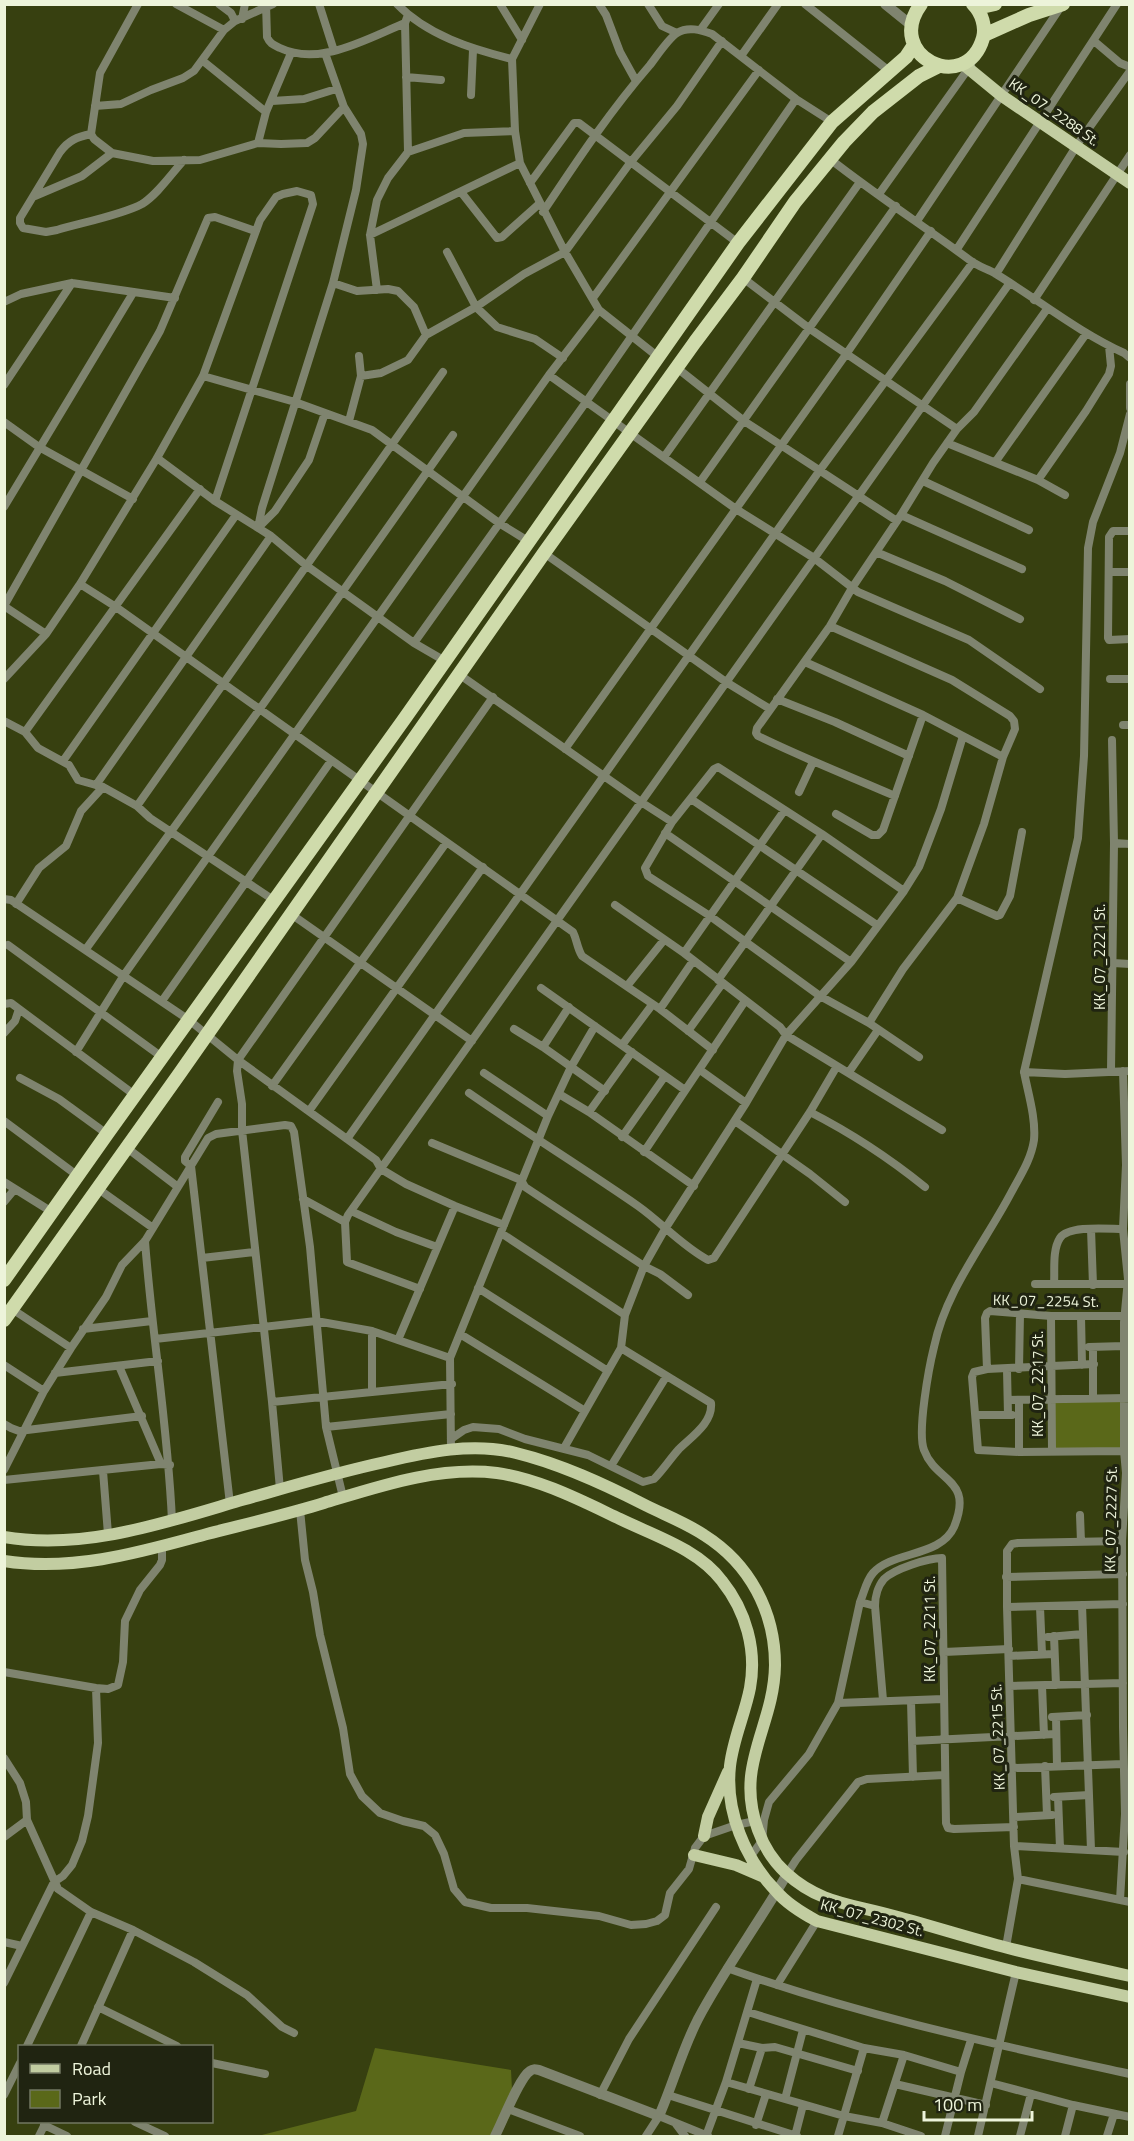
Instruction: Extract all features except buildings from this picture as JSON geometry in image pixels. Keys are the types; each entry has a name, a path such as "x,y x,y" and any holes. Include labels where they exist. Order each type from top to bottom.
{"highway":[{"path":"921,4 911,24 914,45 928,62 951,67 968,63 979,49 984,35 984,26 975,6 995,4"},
{"path":"984,35 1029,15 1062,5"},
{"path":"4,1280 445,661 738,243 832,122 906,57 914,45"},
{"path":"8,1314 544,553 743,278 795,202 873,112 919,76 939,66"}],"main road":[{"name":"KK_07_2288 St.","path":"968,63 1004,93 1122,174 1130,183"},
{"name":"KK_07_2302 St.","path":"4,1537 53,1542 149,1527 338,1473 451,1445 512,1452 555,1464 599,1482 705,1535 726,1551 754,1585 769,1620 775,1668 771,1700 750,1774 750,1798 762,1841 774,1861 787,1874 826,1900 893,1915 1006,1947 1130,1976"},
{"name":"KK_07_2302 St.","path":"344,1497 440,1472 498,1473 538,1483 583,1501 667,1541 713,1569 730,1591 744,1616 753,1659 750,1687 732,1749 729,1768 736,1825 750,1857 777,1893 793,1907 817,1921 1016,1972 1130,1998"},
{"path":"4,1561 31,1565 90,1562 162,1548 344,1497"},
{"path":"704,1836 708,1817 729,1768"},
{"path":"694,1856 736,1865 764,1877"}],"street":[{"path":"138,4 100,73 91,134 112,153 153,161 200,160 258,143 307,142 315,138 344,107"},
{"path":"176,4 224,30"},
{"path":"219,4 239,20"},
{"path":"239,20 245,4"},
{"path":"258,528 262,508 333,283 356,190 363,144 361,134 344,107 336,88 319,4"},
{"path":"397,4 406,19 408,152"},
{"path":"500,4 522,40"},
{"path":"540,4 512,59 515,131 520,163 541,208 599,310 657,356"},
{"path":"599,4 606,15 620,52 636,81"},
{"path":"648,4 662,26 677,33"},
{"path":"701,29 719,4"},
{"path":"741,56 778,4"},
{"path":"806,4 889,71"},
{"path":"885,4 911,24"},
{"path":"957,249 1117,4"},
{"path":"95,106 125,103 194,72 224,30 269,5"},
{"path":"269,5 267,37 269,42 291,53 330,52 406,19 473,50 512,59"},
{"path":"917,221 1062,5"},
{"path":"461,192 498,238 502,237 541,208 636,81 677,33 690,29 701,29 722,41 796,99 832,122"},
{"path":"361,376 381,373 408,360 426,335 476,307 524,274 565,252 630,163 676,106 722,41"},
{"path":"996,274 1078,145 1130,69 1094,41"},
{"path":"471,94 473,50"},
{"path":"258,143 266,112 291,53"},
{"path":"203,61 266,112"},
{"path":"879,194 968,63"},
{"path":"593,298 759,70"},
{"path":"406,77 441,80"},
{"path":"272,101 304,99 336,88"},
{"path":"414,643 586,402 796,99"},
{"path":"530,183 574,123 579,123 738,243"},
{"path":"377,290 370,235 377,200 388,178 408,152 465,133 515,131"},
{"path":"91,134 67,142 20,218 23,228 46,232 129,209 142,203 184,160"},
{"path":"34,196 82,176 112,153"},
{"path":"1034,300 1122,174 1130,155"},
{"path":"830,159 973,262 996,274 1086,334 1108,346 1128,352"},
{"path":"370,235 520,163"},
{"path":"664,457 860,182"},
{"path":"4,679 46,634 80,584 157,458 203,376 260,220 276,197 289,191 311,195 313,204 215,501"},
{"path":"700,482 896,206"},
{"path":"46,634 4,606 160,331 208,218 215,217 255,231"},
{"path":"565,749 932,231"},
{"path":"447,252 476,307 497,327 535,339 563,358"},
{"path":"347,1138 774,534 973,262"},
{"path":"743,278 810,329 957,429"},
{"path":"4,302 21,294 72,283 175,297"},
{"path":"4,386 72,283"},
{"path":"333,283 357,291 398,291 407,297 414,307 426,335"},
{"path":"420,1289 347,1262 345,1222 351,1211 1009,284"},
{"path":"4,507 133,293"},
{"path":"895,796 758,736 757,728 830,626 852,588 947,443 974,412 1047,309"},
{"path":"76,1052 124,975 549,375 599,310"},
{"path":"996,462 1086,334"},
{"path":"1038,480 1109,374 1111,366 1108,346"},
{"path":"349,421 361,376 359,356"},
{"path":"677,368 744,421 858,497 899,518 1022,569"},
{"path":"137,806 443,372"},
{"path":"549,375 736,509 814,558 852,588 969,640 1040,688"},
{"path":"203,376 295,402 372,430 499,523 528,541"},
{"path":"1130,384 1130,408"},
{"path":"258,528 275,511 309,460 325,413"},
{"path":"750,1857 762,1841 768,1802 809,1754 838,1703 860,1602 868,1580 883,1566 938,1544 947,1538 954,1525 959,1506 957,1491 954,1484 933,1466 923,1449 922,1430 927,1387 934,1346 947,1303 1000,1214 1029,1159 1034,1138 1024,1072 1078,838 1084,756 1088,548 1093,522 1120,453 1130,414"},
{"path":"5,425 39,447 132,499"},
{"path":"86,949 344,591 453,435"},
{"path":"947,443 1038,480 1065,495"},
{"path":"157,458 215,501 271,536 307,566 414,643 445,661"},
{"path":"923,481 1029,530"},
{"path":"25,732 200,489"},
{"path":"63,761 236,515"},
{"path":"1130,531 1110,533 1108,638 1109,640 1130,639"},
{"path":"16,904 39,868 66,846 81,811 100,786 185,656 271,536"},
{"path":"876,552 945,581 1020,619"},
{"path":"544,553 688,656 770,709"},
{"path":"1109,572 1130,572"},
{"path":"80,584 224,683 573,932 577,948 582,956 713,1050"},
{"path":"830,626 952,680 1010,716 1014,721 1015,729 1003,757 984,824 957,898 903,969 869,1023"},
{"path":"805,662 923,715 1003,757"},
{"path":"460,675 672,822"},
{"path":"1110,680 1130,680"},
{"path":"280,1489 242,1130 238,1060 493,697"},
{"path":"777,699 835,722 909,756"},
{"path":"836,814 872,835 878,835 883,830 923,715"},
{"path":"4,721 25,732 38,748 69,765 78,780 100,786 137,806 150,818 274,901"},
{"path":"564,1448 621,1348 625,1315 644,1266 665,1230 735,1121 786,1035 850,962 904,891 923,858 941,809 963,736"},
{"name":"KK_07_2221 St.","path":"1111,1071 1114,843 1112,740"},
{"path":"162,1001 331,761"},
{"path":"799,792 813,762"},
{"path":"904,891 822,834 718,767 672,822 645,868 645,872 820,996 869,1023 919,1057"},
{"path":"691,800 877,925"},
{"path":"684,953 784,811"},
{"path":"957,898 997,916 1000,915 1010,896 1023,832"},
{"path":"665,833 850,962"},
{"path":"688,1031 745,941 822,834"},
{"path":"273,1086 446,843"},
{"path":"1114,843 1130,844"},
{"path":"309,1111 483,867"},
{"path":"4,899 10,900 86,949 189,1020 238,1060 376,1160 381,1169 406,1184 502,1229 625,1315"},
{"path":"615,904 684,953 780,1027 786,1035 942,1130"},
{"path":"291,915 472,1041"},
{"path":"627,987 664,940"},
{"path":"8,945 50,978 102,1012 162,1057"},
{"path":"622,1045 693,961"},
{"path":"1113,963 1130,964"},
{"path":"542,988 685,1090"},
{"path":"644,1152 745,1001"},
{"path":"4,1004 11,1003 136,1096"},
{"path":"543,1047 569,1007"},
{"path":"4,1033 15,1021 19,1009"},
{"path":"451,1445 450,1358 548,1116 571,1067 595,1026"},
{"path":"514,1029 605,1091"},
{"path":"849,1072 878,1030"},
{"path":"589,1112 632,1052"},
{"path":"469,1093 635,1204 653,1217 665,1230 708,1260 714,1257 810,1112 837,1066"},
{"path":"700,1070 746,1103"},
{"path":"1024,1072 1065,1074 1126,1071"},
{"name":"KK_07_2227 St.","path":"1125,1901 1124,1852 1127,1783 1123,1764 1126,1693 1123,1683 1127,1642 1123,1604 1122,1541 1127,1513 1128,1473 1124,1451 1128,1430 1126,1071"},
{"path":"484,1072 548,1116"},
{"path":"621,1137 665,1076"},
{"path":"20,1078 59,1099 107,1134"},
{"path":"559,1094 589,1112 621,1137 694,1186"},
{"path":"218,1102 185,1157 185,1161 191,1166 230,1504"},
{"path":"810,1112 872,1147 925,1187"},
{"path":"4,1121 78,1176"},
{"path":"735,1121 782,1152 844,1202"},
{"path":"4,1470 44,1391 106,1297 122,1265 145,1241 208,1138 216,1134 285,1125 291,1126 294,1132 327,1427 344,1497"},
{"path":"432,1143 521,1180 525,1187 644,1266 660,1274 688,1295"},
{"path":"127,1148 178,1187"},
{"path":"4,1182 52,1212"},
{"path":"97,1188 153,1228"},
{"path":"4,1202 14,1190"},
{"path":"303,1199 345,1222"},
{"path":"398,1340 455,1206"},
{"path":"351,1211 396,1232 437,1247"},
{"path":"1054,1284 1055,1255 1059,1239 1065,1234 1074,1230 1091,1229 1126,1235"},
{"path":"1091,1229 1093,1285"},
{"path":"145,1241 172,1521"},
{"path":"202,1258 254,1252"},
{"path":"1035,1284 1093,1285 1128,1281"},
{"path":"478,1288 608,1371"},
{"name":"KK_07_2254 St.","path":"987,1369 985,1318 990,1311 1126,1320"},
{"path":"8,1314 71,1348"},
{"path":"1019,1369 1020,1314"},
{"name":"KK_07_2217 St.","path":"1051,1316 1052,1451"},
{"path":"1081,1316 1082,1365"},
{"path":"83,1329 152,1321"},
{"path":"155,1339 316,1321 372,1331 450,1358"},
{"path":"372,1331 372,1392"},
{"path":"460,1334 585,1411"},
{"path":"1081,1347 1126,1351"},
{"path":"1093,1347 1093,1398"},
{"path":"451,1445 464,1430 473,1426 499,1429 525,1439 588,1455 643,1482 649,1482 666,1467 707,1418 711,1403 621,1348"},
{"path":"56,1373 158,1361"},
{"path":"1094,1364 1007,1370 987,1369 978,1370 972,1374 978,1450 1124,1451"},
{"path":"4,1365 44,1391"},
{"path":"119,1366 165,1465"},
{"path":"1007,1370 1008,1415"},
{"path":"611,1466 666,1377"},
{"path":"272,1402 452,1384"},
{"path":"1008,1400 1127,1398"},
{"path":"1019,1400 1019,1452"},
{"path":"327,1427 452,1414"},
{"path":"976,1415 1019,1415"},
{"path":"4,1424 19,1431 142,1416"},
{"path":"4,1480 165,1465"},
{"path":"103,1471 108,1534"},
{"path":"300,1510 305,1560 320,1635 343,1728 350,1774 362,1797 380,1813 424,1826 435,1835 444,1854 454,1889 465,1902 491,1908 527,1908 599,1916 631,1925 657,1921 665,1915 670,1893 689,1869 695,1848 704,1836 755,1821"},
{"path":"1080,1515 1081,1542 1122,1541"},
{"name":"KK_07_2215 St.","path":"1006,1947 1018,1879 1014,1846 1007,1551 1012,1544 1081,1542"},
{"path":"4,1672 96,1688 108,1689 118,1685 123,1662 125,1621 136,1597 162,1560 162,1548"},
{"name":"KK_07_2211 St.","path":"875,1606 877,1593 884,1580 904,1569 942,1558 946,1823 948,1828 1014,1827"},
{"path":"1006,1576 1123,1574"},
{"path":"860,1602 875,1606 883,1700"},
{"path":"1007,1607 1123,1604"},
{"path":"1082,1605 1091,1850"},
{"path":"1040,1607 1042,1654"},
{"path":"1042,1637 1083,1635"},
{"path":"1054,1636 1056,1685"},
{"path":"944,1652 1054,1654"},
{"path":"1010,1686 1123,1683"},
{"path":"1042,1686 1044,1735"},
{"path":"4,1983 54,1882 72,1865 82,1841 88,1816 98,1743 96,1688"},
{"name":"KK_07_2211 St.","path":"838,1703 943,1699"},
{"path":"911,1701 913,1777"},
{"path":"1044,1718 1087,1715"},
{"path":"1056,1717 1057,1766"},
{"path":"912,1741 1056,1734"},
{"path":"4,1758 20,1783 26,1802 27,1820 58,1889 91,1912 133,1930 194,1962 247,1995 271,2018 294,2033"},
{"path":"1012,1768 1123,1764"},
{"path":"1045,1766 1047,1815"},
{"path":"646,2136 659,2116 681,2055 727,1968 796,1860 858,1782 867,1779 944,1775"},
{"path":"1046,1798 1089,1795"},
{"path":"1058,1797 1060,1848"},
{"path":"1014,1817 1059,1814"},
{"path":"4,1837 27,1820"},
{"path":"1014,1846 1124,1852"},
{"path":"1018,1879 1125,1901"},
{"path":"600,2095 629,2039 716,1906"},
{"path":"27,2045 91,1912"},
{"path":"777,1985 817,1921"},
{"path":"81,2045 133,1930"},
{"path":"4,1942 22,1946"},
{"path":"727,1968 777,1985 971,2040 1130,2074"},
{"path":"978,2136 1016,1972"},
{"path":"495,2136 527,2073 532,2069 707,2136 757,1979"},
{"path":"98,2007 175,2045"},
{"path":"748,2012 864,2048 904,2055 961,2072"},
{"path":"785,2099 803,2030"},
{"path":"945,2136 953,2099 971,2040"},
{"path":"738,2043 762,2048 775,2046 858,2071"},
{"path":"749,2089 762,2048"},
{"path":"838,2136 864,2048"},
{"path":"882,2123 904,2055"},
{"path":"213,2063 265,2074"},
{"path":"4,2095 18,2067"},
{"path":"726,2082 844,2116 882,2123 921,2136"},
{"path":"991,2083 1073,2105 1130,2117"},
{"path":"895,2084 986,2105"},
{"path":"756,2125 766,2094"},
{"path":"1020,2136 1031,2094"},
{"path":"668,2095 796,2136 803,2105"},
{"path":"1065,2136 1073,2105"},
{"path":"508,2109 580,2136"},
{"path":"1107,2136 1114,2114"},
{"path":"39,2136 45,2123 67,2136"},
{"path":"139,2123 165,2136"},
{"path":"676,2123 685,2136"}],"green space":[{"path":"1125,1398 1124,1451 1053,1452 1052,1399"},
{"path":"375,2048 511,2070 513,2109 500,2136 258,2136 356,2111"}]}
